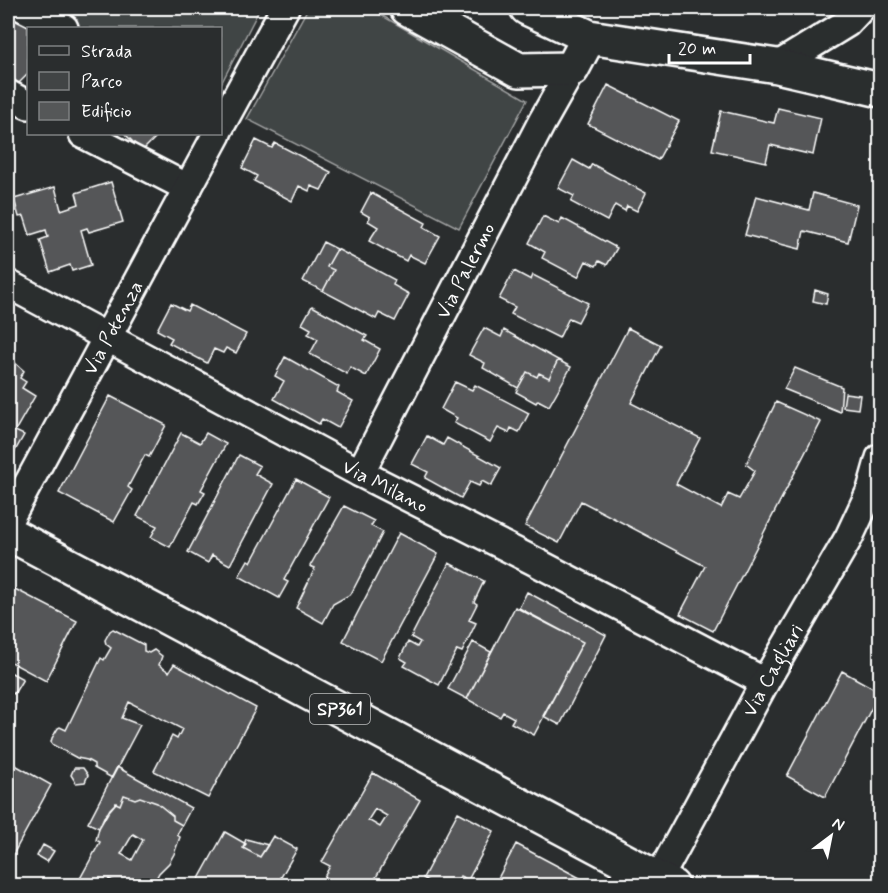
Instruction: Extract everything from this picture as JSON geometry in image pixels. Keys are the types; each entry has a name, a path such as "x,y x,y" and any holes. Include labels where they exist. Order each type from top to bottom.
{"main road":[{"path":"407,8 519,70 572,69 589,37"},
{"path":"527,8 589,37 777,66 880,90"},
{"name":"SP361","path":"8,533 646,878"}],"street":[{"path":"24,8 62,27"},
{"name":"Via Potenza","path":"222,120 285,8"},
{"path":"777,66 847,23 861,8"},
{"name":"Via Palermo","path":"360,473 542,122 572,69"},
{"path":"8,94 27,104"},
{"path":"85,135 188,188"},
{"name":"Via Potenza","path":"8,521 214,135"},
{"name":"Via Milano","path":"8,285 360,473 765,682"},
{"name":"Via Cagliari","path":"646,878 765,682 849,537 871,490 880,458"}],"green space":[{"path":"35,8 260,8 222,82 222,27 72,27"},
{"path":"308,8 369,8 527,100 459,228 247,119"}],"building":[{"path":"13,8 33,27 27,27 27,75 18,84 8,73 8,13"},
{"path":"608,85 679,121 658,160 588,124"},
{"path":"778,108 821,118 813,155 770,145 766,162 712,150 721,111 774,123"},
{"path":"126,135 158,135 142,151"},
{"path":"256,140 272,148 275,143 331,172 321,190 311,186 309,191 299,186 292,201 254,181 257,176 242,168"},
{"path":"573,160 589,169 592,164 646,193 637,211 627,206 625,211 615,205 607,221 571,202 574,196 558,188"},
{"path":"111,182 123,222 89,232 87,228 81,230 91,265 72,271 70,265 50,272 40,240 48,237 46,230 30,235 24,216 19,217 14,199 55,187 61,210 79,204 76,193"},
{"path":"371,193 426,223 424,227 440,236 425,263 409,255 406,261 369,241 378,227 368,221 370,217 361,212"},
{"path":"813,193 857,205 848,242 804,231 800,249 745,235 756,196 809,210"},
{"path":"543,216 559,224 562,218 617,248 607,265 599,261 596,266 586,261 578,277 542,258 545,252 529,243"},
{"path":"323,242 337,249 327,267 334,270 323,291 303,281"},
{"path":"337,249 395,280 393,285 409,294 395,321 379,313 376,319 323,291 334,270 327,267"},
{"path":"514,271 531,280 533,275 588,303 578,322 569,318 559,338 511,314 515,307 499,299"},
{"path":"815,290 828,294 826,304 813,301"},
{"path":"171,303 187,311 190,305 246,334 236,353 226,348 223,353 214,349 207,363 169,343 172,338 157,330"},
{"path":"312,306 367,336 364,340 380,349 366,376 350,367 347,374 310,354 318,339 308,334 311,329 302,324"},
{"path":"484,328 501,337 504,330 558,360 549,378 539,373 537,377 527,372 518,388 483,368 485,363 469,355"},
{"path":"628,328 661,345 631,403 700,438 676,484 721,508 728,494 739,499 755,471 746,464 776,402 821,422 713,631 680,614 705,566 581,501 559,543 525,526"},
{"path":"285,357 339,387 337,392 353,401 338,428 322,419 319,424 274,399 284,381 275,376"},
{"path":"558,360 571,367 549,406 538,400 536,403 516,392 527,372 537,377 539,373 549,378"},
{"path":"11,362 24,371 20,378 26,382 22,388 35,396 15,431 24,435 11,458 8,456 8,367"},
{"path":"795,368 842,387 840,412 784,389"},
{"path":"455,382 472,390 475,385 529,413 519,432 511,428 509,433 498,428 490,442 454,423 457,418 441,409"},
{"path":"845,393 860,395 858,409 843,407"},
{"path":"110,396 166,425 149,457 145,455 128,487 132,490 114,522 59,493"},
{"path":"181,433 200,443 206,433 226,444 201,490 205,492 198,504 194,502 170,547 151,537 157,526 137,516"},
{"path":"427,436 443,445 447,438 501,468 491,486 482,481 479,486 470,482 461,498 425,478 428,472 412,464"},
{"path":"239,455 260,466 255,474 273,484 230,565 212,555 208,563 188,552"},
{"path":"296,479 329,497 284,580 288,582 279,598 239,576 248,560 251,562"},
{"path":"344,506 374,521 371,526 383,532 351,594 333,604 323,623 296,608 315,568 310,566"},
{"path":"399,533 438,554 381,661 343,641"},
{"path":"449,563 484,581 469,620 476,623 462,652 457,650 439,685 404,666 407,662 400,658 408,642 417,647 420,642 411,637"},
{"path":"11,587 77,621 46,681 9,661 8,665 8,593"},
{"path":"527,592 606,635 560,725 543,716 583,642 519,608"},
{"path":"515,607 583,642 534,735 511,723 514,718 503,712 500,717 467,699"},
{"path":"113,629 144,645 144,651 149,653 154,650 162,656 159,665 169,672 174,664 256,708 208,798 154,771 172,736 177,739 182,729 129,702 122,718 140,725 112,778 94,768 94,764 77,758 51,742 58,728 66,730 101,658 104,660 111,648 105,640"},
{"path":"473,642 491,652 467,699 448,689"},
{"path":"8,671 23,679 14,694 9,691 8,694"},
{"path":"842,671 880,692 825,797 787,776"},
{"path":"8,761 51,785 10,860 8,858"},
{"path":"117,767 191,808 182,825 173,820 173,816 157,803 140,797 135,799 124,795 120,805 116,803 110,809 99,828 88,823"},
{"path":"74,768 83,768 88,775 85,782 76,783 71,775"},
{"path":"373,773 420,800 371,886 339,886 324,877 330,866 322,862","holes":["375,809 387,816 380,827 368,820"]},
{"path":"124,795 135,799 140,797 157,803 173,816 173,820 182,825 177,835 180,837 174,854 152,886 119,886 109,879 106,886 76,886 100,842 96,840 104,817 116,803 120,805","holes":["133,834 143,840 132,860 121,854"]},
{"path":"458,812 494,831 468,880 460,876 456,884 458,886 435,886 423,878"},
{"path":"225,832 246,844 243,848 260,857 273,836 297,849 276,886 199,886 196,884"},
{"path":"246,839 268,845 260,857 243,848"},
{"path":"516,844 595,886 494,886"},
{"path":"43,845 54,851 47,862 37,856"}]}
